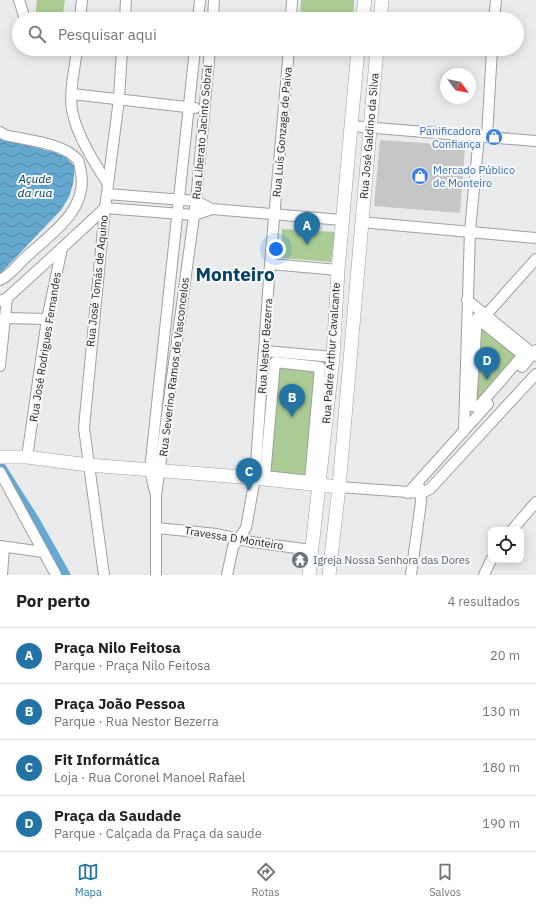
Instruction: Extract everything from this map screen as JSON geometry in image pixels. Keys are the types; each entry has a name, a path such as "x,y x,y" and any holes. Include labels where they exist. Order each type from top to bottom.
{"main road":[{"path":"363,12 365,0"},
{"path":"381,12 382,0"},
{"name":"Rua José Galdino da Silva","path":"342,220 357,56"},
{"name":"Rua José Galdino da Silva","path":"361,222 376,56"},
{"name":"Rua Padre Arthur Cavalcante","path":"309,575 333,357 342,220"},
{"name":"Rua Padre Arthur Cavalcante","path":"329,575 339,487 361,222"},
{"path":"0,457 27,457 88,465 155,471 260,477 339,487"}],"street":[{"path":"19,0 23,12"},
{"path":"81,12 82,0"},
{"path":"125,12 126,0"},
{"path":"199,12 200,0"},
{"path":"213,12 214,0"},
{"path":"291,12 292,0"},
{"path":"495,12 496,0"},
{"path":"75,56 72,110 79,131 107,189 196,201 212,209 342,220"},
{"path":"119,99 122,56"},
{"name":"Rua Severino Ramos de Vasconcelos","path":"155,471 177,214 194,56"},
{"name":"Rua Liberato Jacinto Sobral","path":"194,215 209,56"},
{"name":"Rua Luís Gonzaga de Paiva","path":"274,214 288,56"},
{"path":"474,441 464,431 470,231 483,136 491,56"},
{"path":"72,94 204,109"},
{"name":"Rua José Tomás de Aquino","path":"104,575 84,428 107,189 119,99"},
{"path":"351,126 536,140"},
{"path":"0,132 5,135 67,150 78,160 82,182 76,208 61,226 25,257 6,277 0,280"},
{"path":"0,366 6,318 4,300 105,208 194,215 212,209"},
{"name":"Rua Nestor Bezerra","path":"260,477 265,351 274,214"},
{"name":"Rua Severino Ramos de Vasconcelos","path":"155,471 194,215"},
{"path":"361,222 536,238"},
{"name":"Rua José Rodrigues Fernandes","path":"27,457 47,319 62,248"},
{"path":"486,315 536,259"},
{"path":"270,264 338,270"},
{"path":"171,280 184,281"},
{"path":"408,493 535,354 468,300"},
{"path":"6,318 47,319"},
{"path":"477,318 523,355 478,407 471,406 472,398 477,318"},
{"path":"265,351 333,357"},
{"path":"227,575 231,554 246,528 260,477 275,362 320,367 310,481 260,477"},
{"path":"339,487 408,493 422,493 430,490 536,374"},
{"path":"155,471 157,528 156,575"},
{"path":"0,472 56,575"},
{"path":"411,575 422,493 419,482"},
{"path":"515,527 536,502"},
{"name":"Travessa D Monteiro","path":"157,528 216,534 239,540 311,550"},
{"path":"2,575 2,547 43,552"},
{"path":"484,575 490,563"}],"green space":[{"path":"37,0 65,0 63,12 36,12"},
{"path":"301,0 354,0 353,12 300,12"},
{"path":"282,229 335,232 331,262 281,258"},
{"path":"477,318 523,355 478,407 471,406"},
{"path":"269,356 327,358 315,482 258,475"}],"water":[{"name":"Açude da rua","path":"0,138 57,153 67,158 75,167 73,184 69,197 61,210 0,274"}],"building":[{"name":"Mercado Público de Monteiro","path":"380,140 465,146 460,213 374,206"}],"waterway":[{"path":"0,465 35,520 66,575"}],"place":[{"name":"Panificadora Confiança","path":"494,137"},
{"name":"Mercado Público de Monteiro","path":"420,176"},
{"name":"Praça Nilo Feitosa","path":"307,245"},
{"name":"Praça da Saudade","path":"487,380"},
{"name":"Praça João Pessoa","path":"292,417"},
{"name":"Fit Informática","path":"249,491"},
{"name":"Igreja Nossa Senhora das Dores","path":"300,560"}],"district":[{"name":"Monteiro","path":"235,274"}]}
